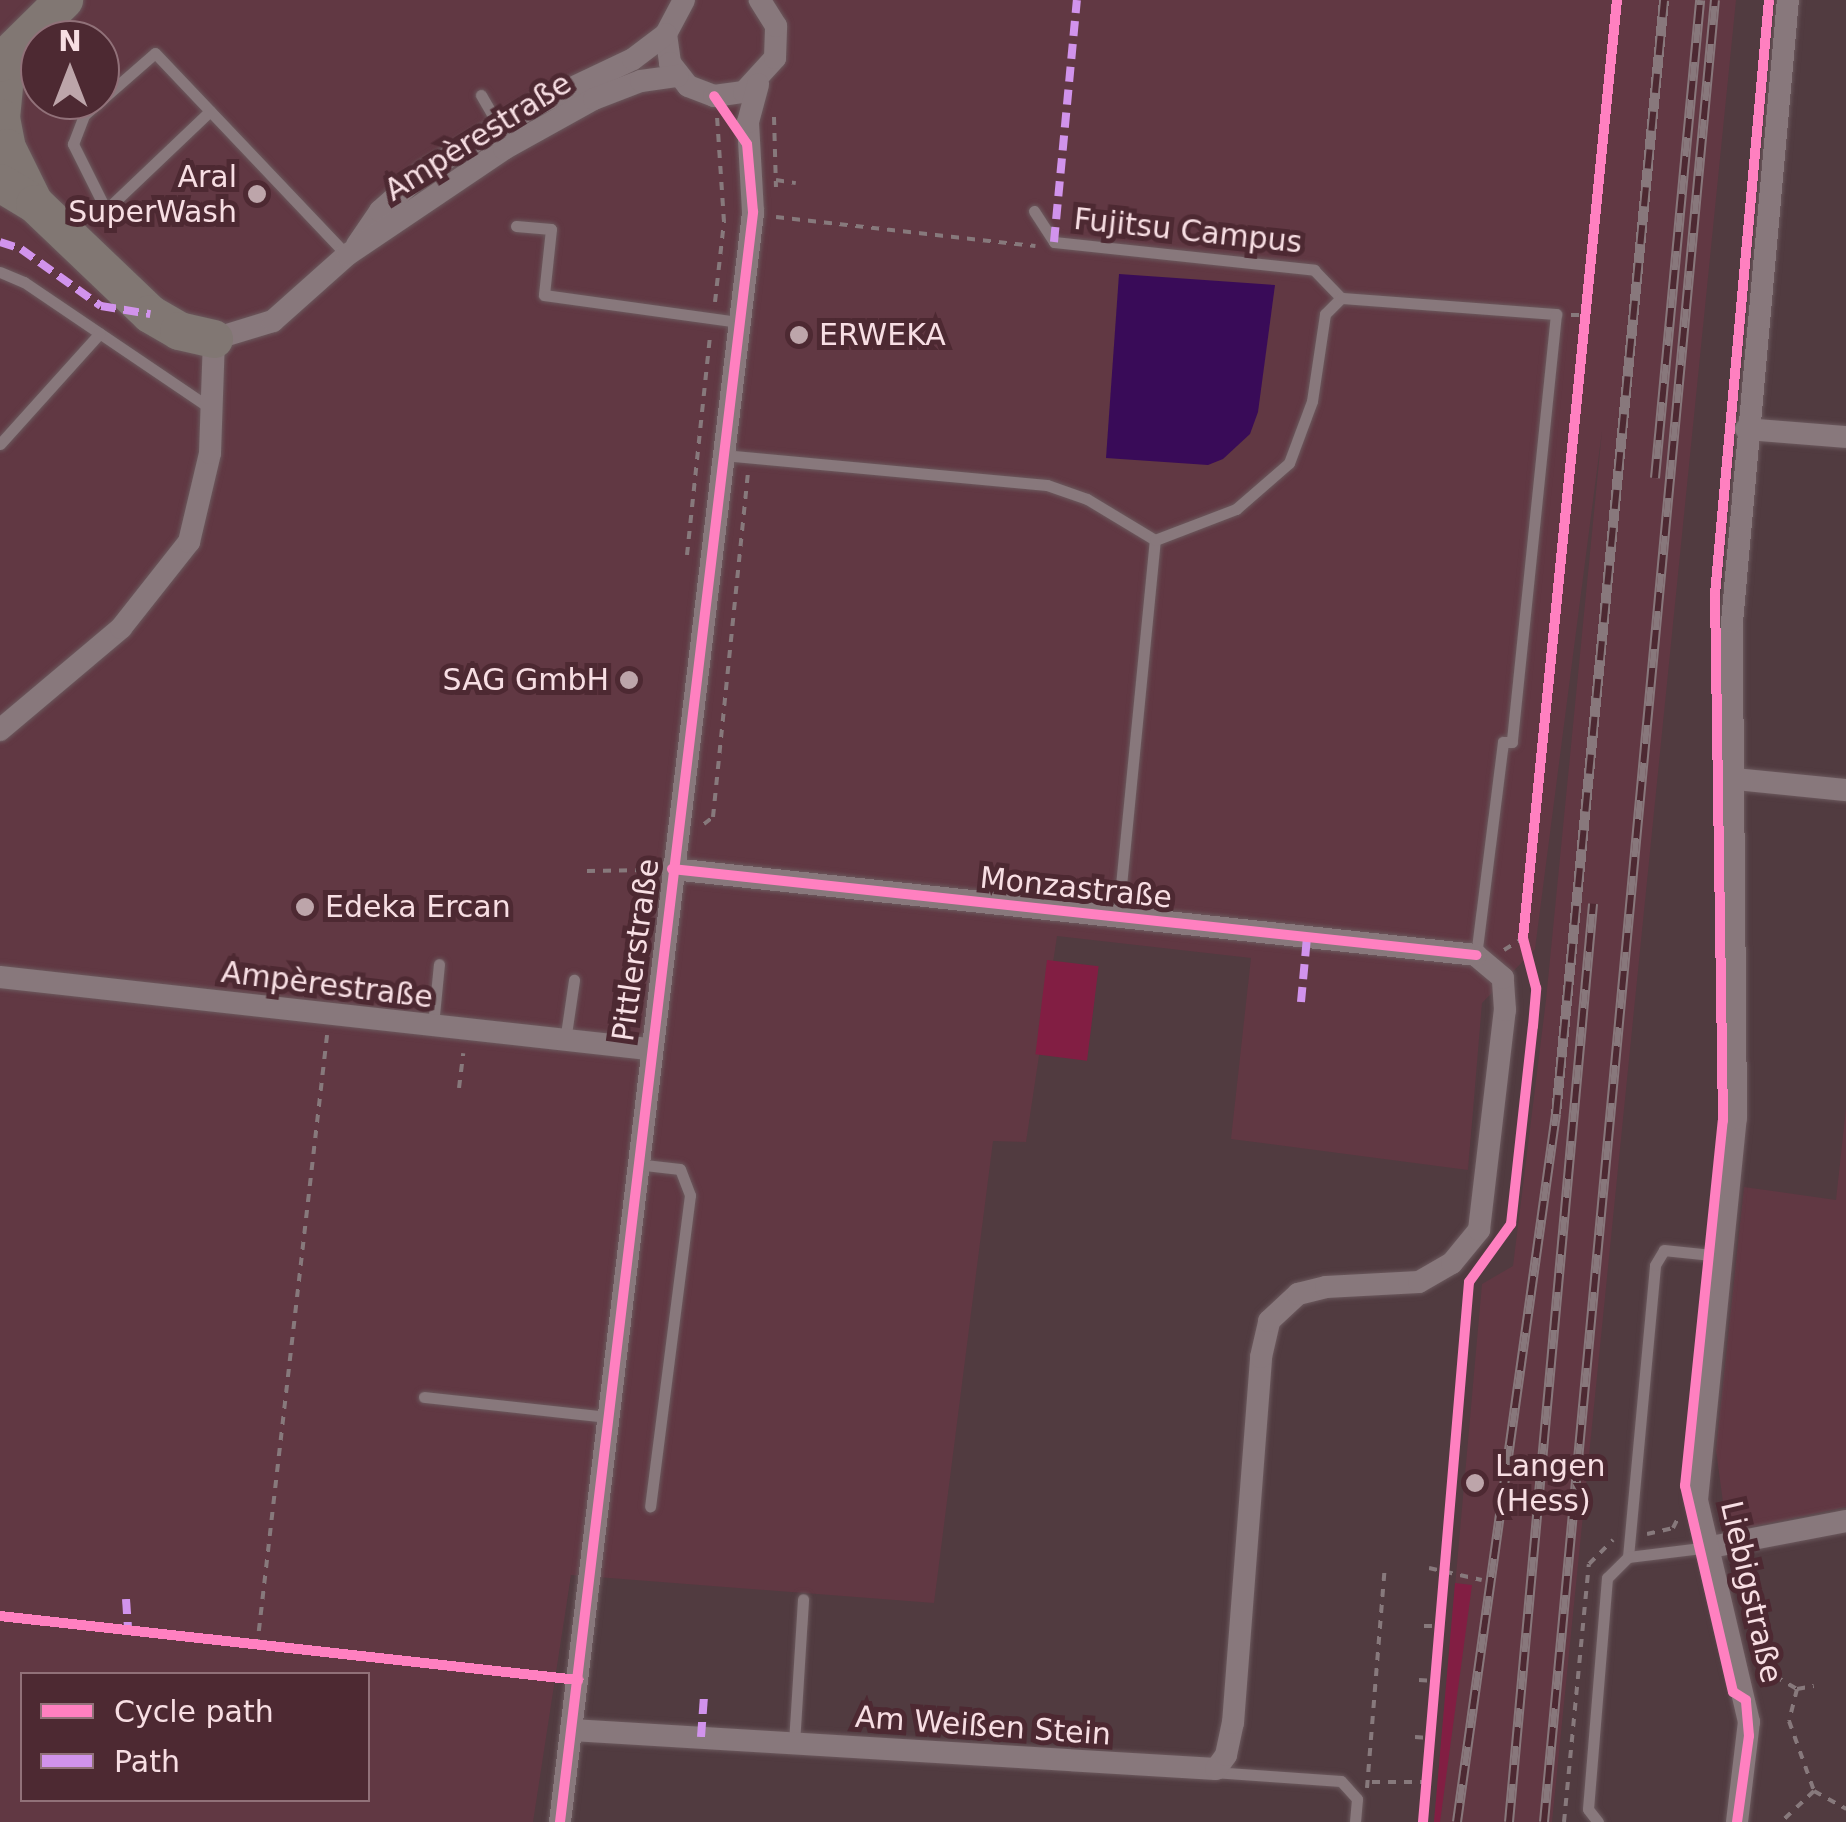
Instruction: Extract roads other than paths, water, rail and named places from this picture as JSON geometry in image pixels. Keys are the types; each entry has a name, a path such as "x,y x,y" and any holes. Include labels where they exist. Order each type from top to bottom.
{"main road":[{"path":"35,204 4,133 2,60 64,0"},
{"path":"0,183 35,204 150,314 179,331 214,339"}],"street":[{"path":"684,0 666,34 678,76 715,105 747,144"},
{"name":"Liebigstraße","path":"1737,1822 1749,1722 1697,1500 1736,1118 1732,622 1746,429 1788,0"},
{"name":"Pittlerstraße","path":"560,1822 648,1049 752,212 747,144 758,84 778,42 767,4"},
{"name":"Ampèrestraße","path":"357,250 380,211 424,172 498,126 634,59 666,34"},
{"name":"Ampèrestraße","path":"214,339 272,322 357,250 471,170 594,99 641,81 678,76"},
{"path":"715,105 758,84"},
{"path":"0,730 121,628 177,563 199,518 214,410 214,339"},
{"path":"1746,429 1846,437"},
{"path":"1735,779 1846,790"},
{"name":"Monzastraße","path":"672,870 1476,955"},
{"path":"1210,1772 1226,1755 1233,1723 1260,1356 1270,1321 1298,1294 1326,1286 1397,1288 1429,1278 1479,1230 1505,1010 1503,978 1476,955"},
{"name":"Ampèrestraße","path":"0,976 433,1028 648,1049"},
{"path":"1710,1547 1846,1521"},
{"name":"Am Weißen Stein","path":"572,1730 1210,1772"}],"lane":[{"path":"210,111 106,210 74,144 84,115 155,53 210,111 357,250"},
{"path":"480,95 498,126"},
{"name":"Fujitsu Campus","path":"1034,211 1054,242 1314,270 1341,298"},
{"path":"516,226 551,229 544,295 739,322"},
{"path":"0,272 214,410"},
{"path":"723,455 1047,485 1087,499 1155,540 1236,509 1290,463 1312,401 1325,314 1341,298 1556,314 1512,742 1503,742 1476,955"},
{"path":"0,444 100,333"},
{"name":"Monzastraße","path":"1118,916 1155,540"},
{"path":"433,1028 439,964"},
{"path":"566,1041 574,980"},
{"path":"636,1164 680,1169 690,1195 650,1506"},
{"path":"1628,1557 1655,1264 1664,1250 1721,1256"},
{"path":"424,1397 609,1417"},
{"path":"1598,1822 1588,1809 1607,1578 1628,1557 1710,1547"},
{"path":"794,1744 802,1599"},
{"name":"Am Weißen Stein","path":"1210,1772 1341,1782 1357,1799 1356,1822"}],"railway":[{"path":"1457,1822 1556,1114 1664,0"},
{"path":"1655,478 1700,0"},
{"path":"1544,1822 1715,0"},
{"path":"1509,1822 1593,904"}],"place":[{"name":"Aral SuperWash","path":"257,194"},
{"name":"ERWEKA","path":"799,335"},
{"name":"SAG GmbH","path":"629,680"},
{"name":"Edeka Ercan","path":"305,907"},
{"name":"Langen (Hess)","path":"1475,1483"}]}
